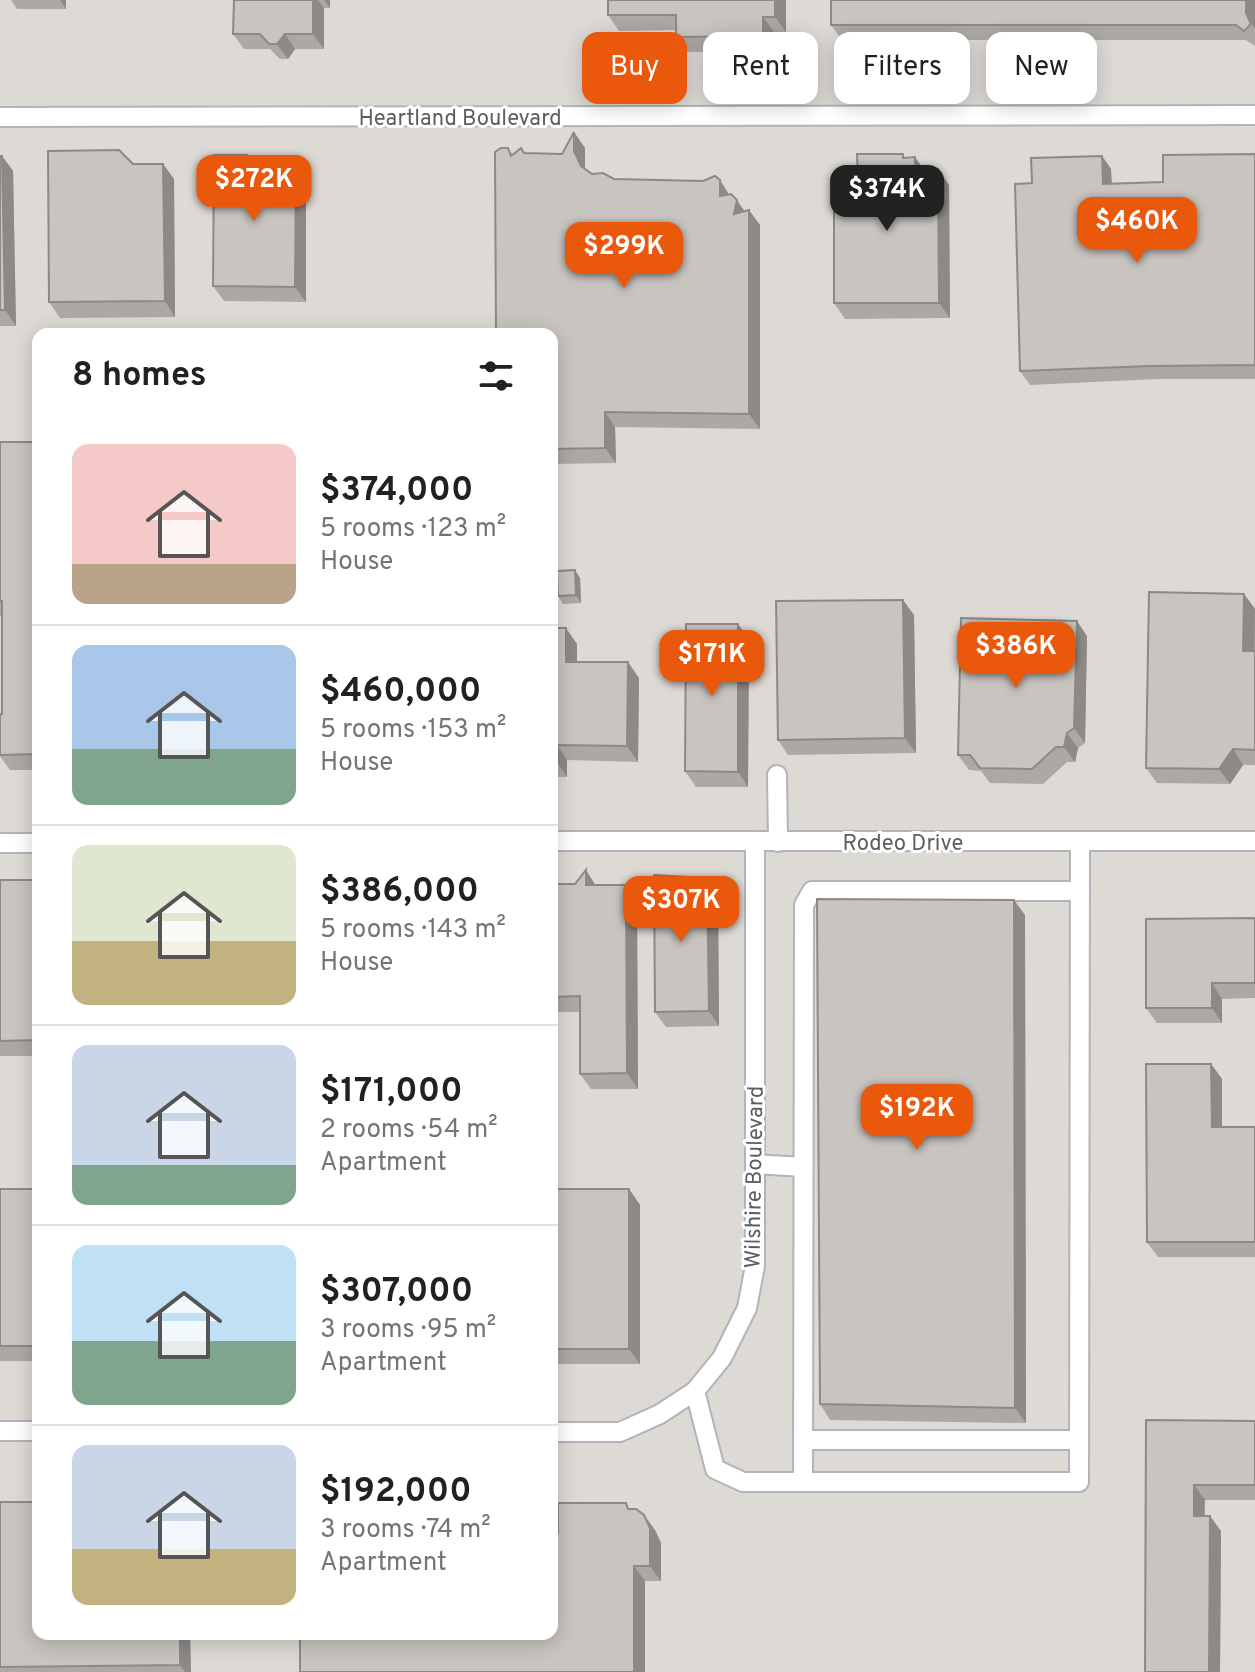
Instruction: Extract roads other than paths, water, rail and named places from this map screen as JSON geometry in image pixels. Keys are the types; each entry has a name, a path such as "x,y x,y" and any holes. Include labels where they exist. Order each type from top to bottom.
{"street":[{"name":"Heartland Boulevard","path":"0,117 1255,115"},
{"path":"777,775 778,842"},
{"name":"Rodeo Drive","path":"558,841 1255,841"},
{"path":"695,1391 715,1469 743,1482 1079,1482 1080,841"},
{"name":"Wilshire Boulevard","path":"558,1432 620,1432 660,1414 695,1391 722,1358 747,1308 755,1266 755,842"},
{"path":"0,843 32,843"},
{"path":"803,1482 804,905 812,891 1080,891"},
{"path":"755,1164 803,1167"},
{"path":"0,1431 32,1431"},
{"path":"803,1440 1079,1440"}]}
